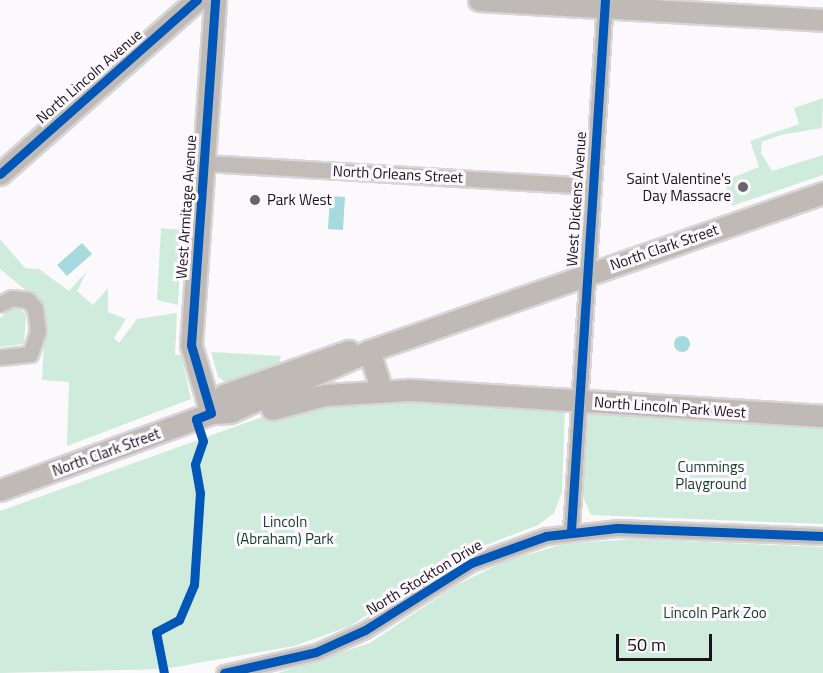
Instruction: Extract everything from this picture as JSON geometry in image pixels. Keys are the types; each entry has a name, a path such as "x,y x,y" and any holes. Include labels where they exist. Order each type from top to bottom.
{"street":[{"name":"North Lincoln Avenue","path":"0,174 197,0"},
{"name":"West Armitage Avenue","path":"215,0 191,345 220,413"},
{"path":"479,0 604,4 823,21"},
{"name":"West Dickens Avenue","path":"571,530 585,274 604,4"},
{"name":"North Orleans Street","path":"204,163 592,186"},
{"name":"North Clark Street","path":"0,490 318,377 369,351 823,193"},
{"path":"0,304 12,298 28,300 35,308 38,332 30,354 0,357"},
{"name":"North Clark Street","path":"220,413 224,395 356,348 369,351"},
{"path":"369,351 379,381"},
{"name":"North Lincoln Park West","path":"285,373 379,381 410,390"},
{"name":"North Lincoln Park West","path":"220,413 256,415 317,397 410,390 823,416"},
{"name":"North Stockton Drive","path":"224,673 316,652 365,630 471,563 571,530 653,528 823,536"}],"green space":[{"path":"823,98 822,128 781,135 762,142 761,153 772,171 823,155 823,175 732,206 724,181 759,167 750,141 799,124 794,108"},
{"path":"161,228 182,230 178,305 157,300"},
{"path":"0,239 25,268 39,269 69,291 87,271 77,291 93,305 108,288 108,312 126,319 114,338 119,343 137,319 177,313 175,355 181,355 191,399 67,446 69,382 42,380 46,307 0,269"},
{"path":"15,306 26,314 24,344 0,347 0,318"},
{"path":"211,352 281,356 279,365 227,383 218,377"},
{"name":"Lincoln (Abraham) Park","path":"363,399 565,408 562,492 554,513 538,525 459,555 350,626 294,646 164,669 0,673 0,511 282,410"},
{"name":"Cummings Playground","path":"601,408 607,414 823,428 823,524 591,515 582,495 581,430 583,411"},
{"name":"Lincoln Park Zoo","path":"633,539 823,547 823,673 278,673 370,643 455,586 503,562 564,544"}],"water":[{"path":"330,196 345,197 343,230 328,229"},
{"path":"82,243 92,254 67,276 57,265"},
{"path":"679,336 685,336 690,344 688,350 679,352 674,347 674,341"}],"cycle path":[{"path":"0,174 197,0"},
{"path":"164,673 156,632 179,620 194,585 200,493 195,464 203,441 196,419 211,413 191,345 215,0"},
{"path":"571,530 605,0"},
{"path":"224,673 316,652 365,630 471,563 546,536 617,528 823,536"}],"place":[{"name":"Saint Valentine's Day Massacre","path":"743,187"},
{"name":"Park West","path":"255,200"}]}
